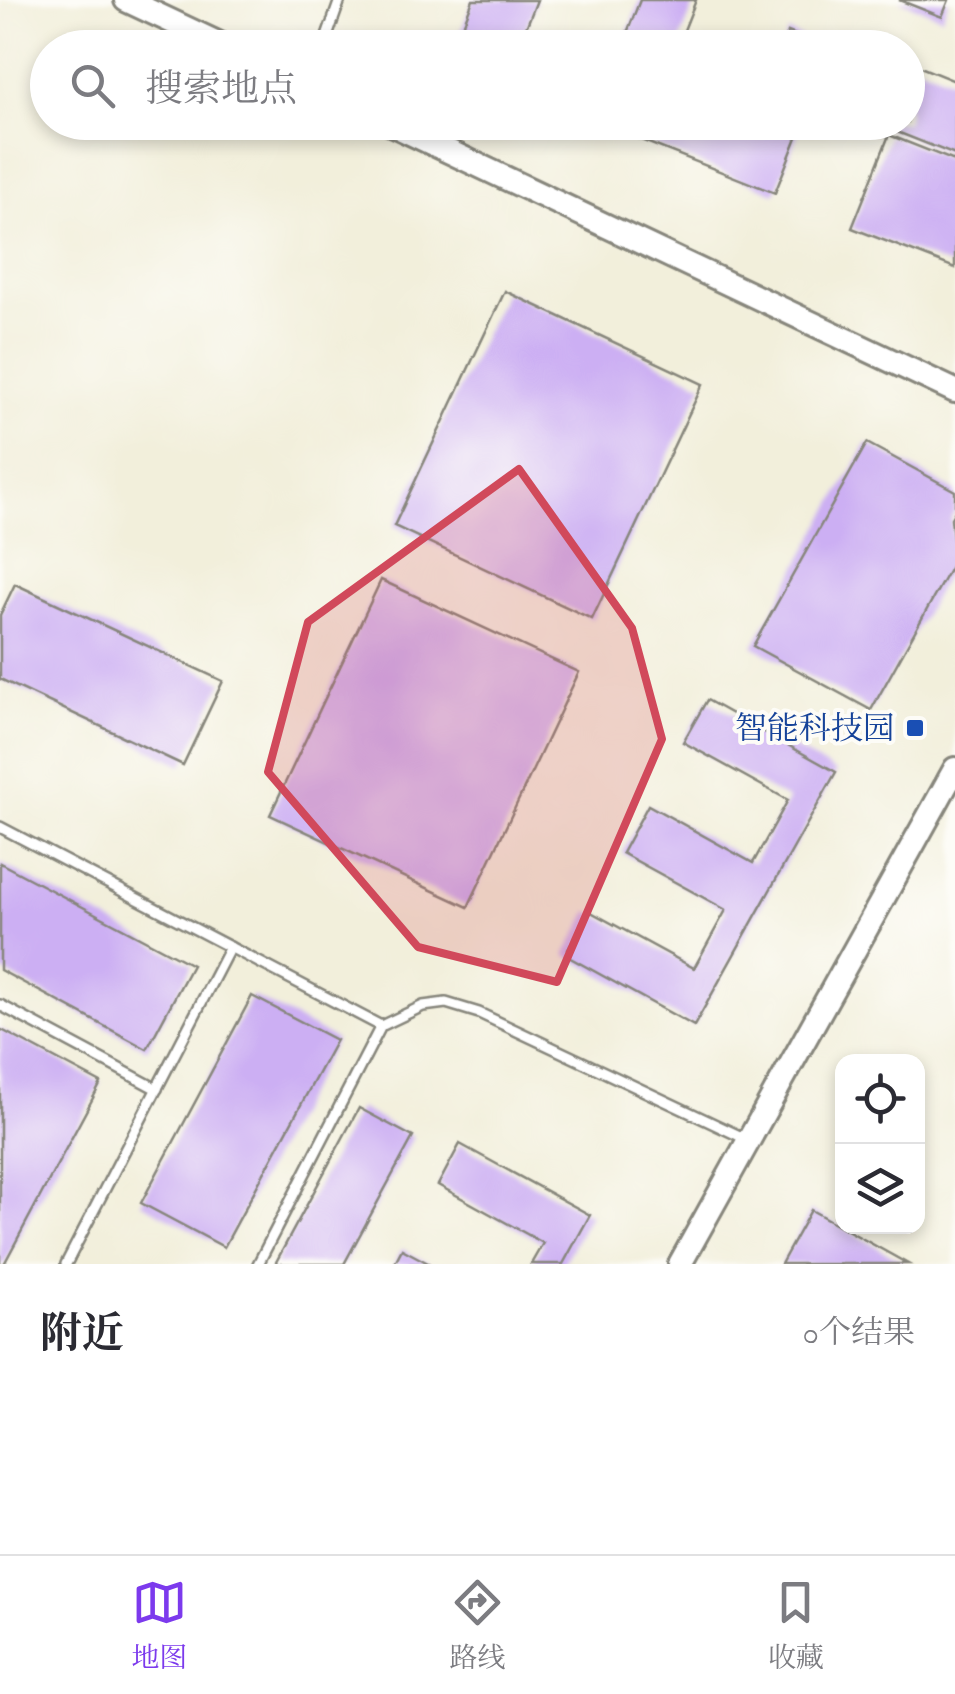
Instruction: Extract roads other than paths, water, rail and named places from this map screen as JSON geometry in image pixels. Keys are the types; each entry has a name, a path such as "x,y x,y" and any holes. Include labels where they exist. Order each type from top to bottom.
{"street":[{"path":"126,0 190,30"},
{"path":"426,140 955,390"},
{"path":"680,1264 955,769"}],"lane":[{"path":"329,30 340,0"},
{"path":"0,827 381,1026"},
{"path":"66,1264 230,948"},
{"path":"258,1264 381,1026 423,1006 446,1003 462,1008 748,1140"},
{"path":"0,1005 157,1088"}],"place":[{"name":"智能科技园","path":"915,728"}]}
